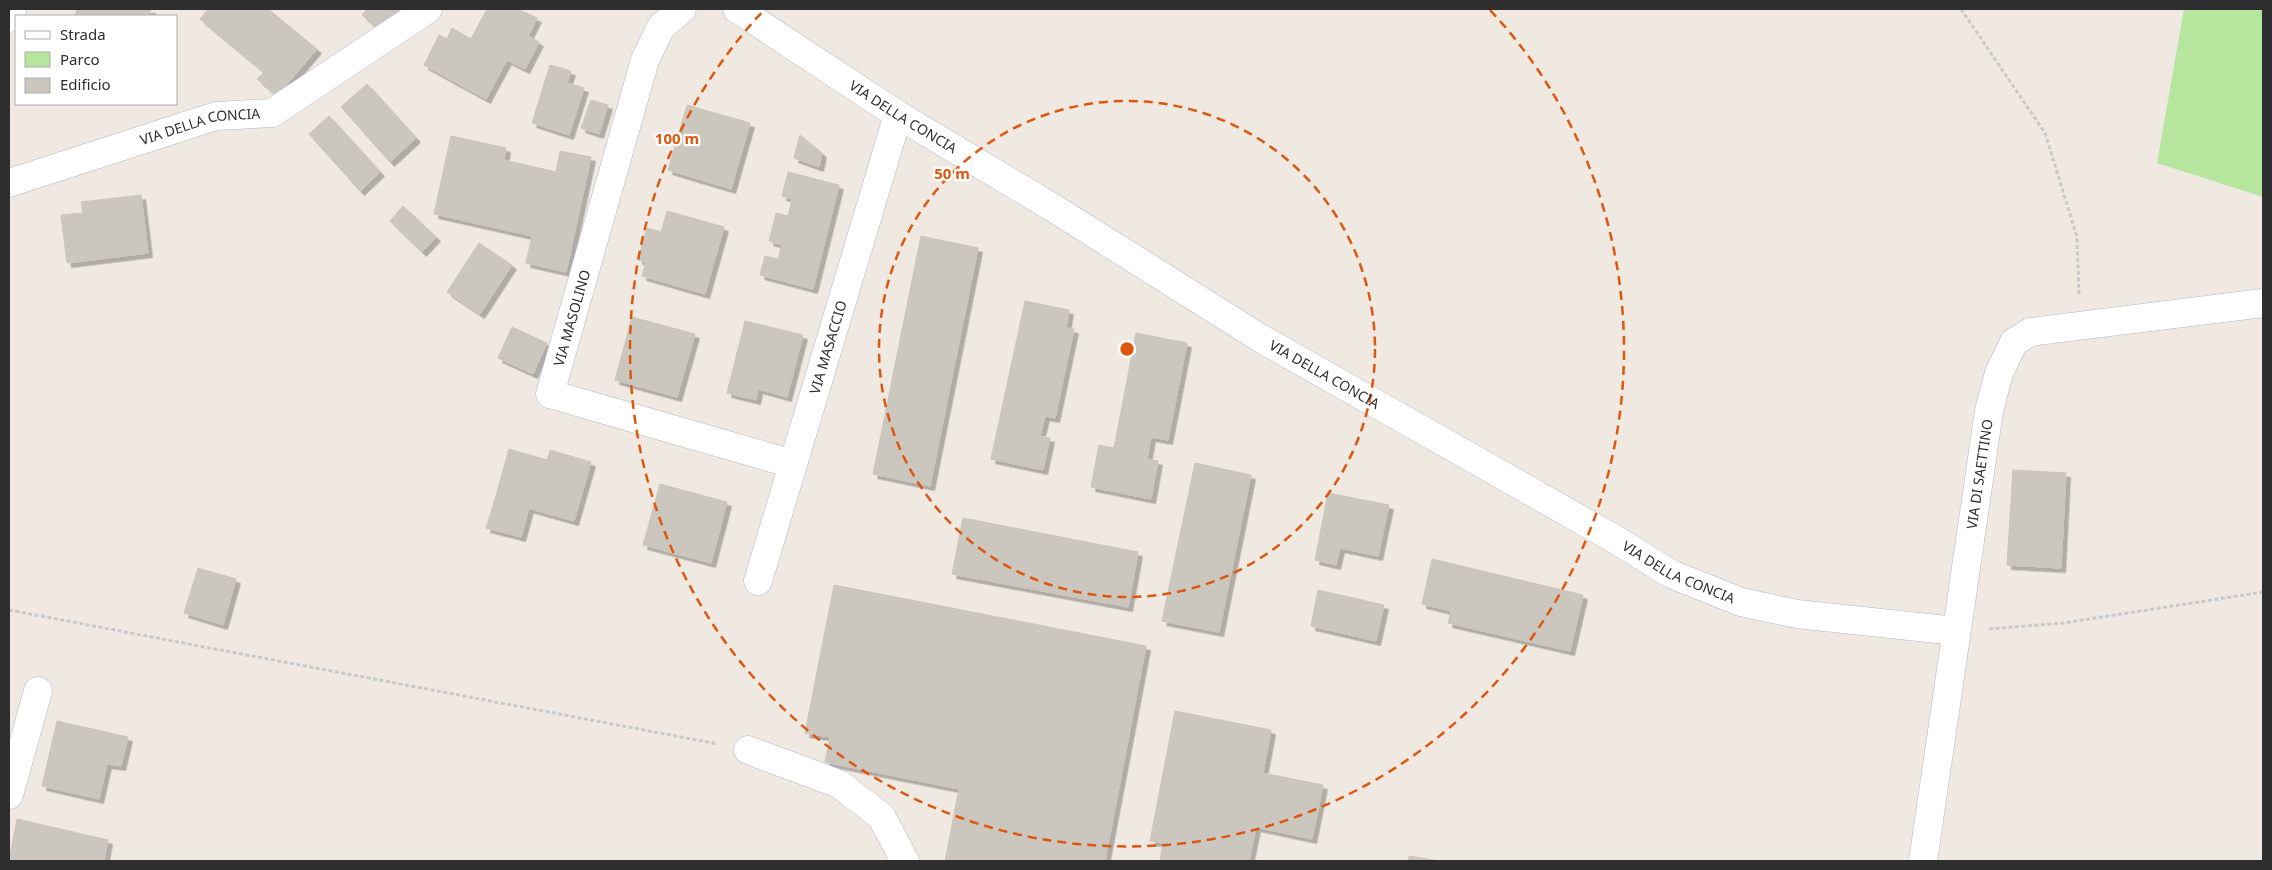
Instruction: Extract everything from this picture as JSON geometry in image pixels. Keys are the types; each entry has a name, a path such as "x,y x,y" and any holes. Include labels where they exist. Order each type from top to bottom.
{"street":[{"path":"9,18 12,9"},
{"name":"VIA DELLA CONCIA","path":"9,183 216,116 272,113 428,9"},
{"name":"VIA MASOLINO","path":"682,9 661,27 644,60 550,394 794,464"},
{"name":"VIA DELLA CONCIA","path":"737,9 898,115 1055,209 1260,338 1613,538 1671,574 1741,602 1797,614 1956,631"},
{"name":"VIA MASACCIO","path":"758,581 898,115"},
{"name":"VIA DI SAETTINO","path":"1923,861 1990,411 1999,373 2014,342 2030,332 2263,303"},
{"path":"9,795 38,691"},
{"path":"748,750 839,784 881,816 906,861"}],"path":[{"path":"1961,9 2045,133 2077,237 2080,327"},
{"path":"1956,631 2063,624 2263,592"},
{"path":"9,610 748,750"}],"green space":[{"path":"2184,9 2263,9 2263,197 2157,163"}],"building":[{"path":"77,9 151,9 149,15 75,15"},
{"path":"208,9 268,9 317,49 277,96 257,79 264,72 200,19"},
{"path":"367,9 405,9 384,34 362,15"},
{"path":"487,9 518,9 537,18 528,36 539,42 525,69 507,60 486,99 424,65 439,35 447,39 452,28 471,39"},
{"path":"550,65 571,71 567,83 584,88 569,135 532,123"},
{"path":"367,84 416,138 390,162 341,107"},
{"path":"591,100 608,105 599,134 581,128"},
{"path":"687,105 750,123 731,189 668,170"},
{"path":"329,116 380,172 360,191 309,134"},
{"path":"800,135 822,153 819,167 794,158"},
{"path":"451,136 506,148 504,160 556,172 560,151 591,157 566,272 526,263 532,236 434,214"},
{"path":"788,172 839,185 813,289 760,275 765,256 778,259 782,245 769,241 776,213 788,216 792,199 782,196"},
{"path":"141,195 148,253 67,263 61,215 83,213 81,202"},
{"path":"403,206 436,237 422,252 390,221"},
{"path":"667,211 724,227 705,294 642,276 646,262 638,260 647,228 661,232"},
{"path":"921,236 978,248 930,486 873,474"},
{"path":"479,243 512,265 480,314 447,292"},
{"path":"1025,301 1069,310 1066,328 1074,329 1055,418 1045,416 1040,436 1050,438 1043,470 991,459"},
{"path":"632,317 695,334 677,397 615,380"},
{"path":"745,321 803,335 787,397 758,389 756,400 727,393"},
{"path":"512,327 547,343 533,374 498,358"},
{"path":"1136,333 1187,343 1168,440 1151,437 1147,459 1158,461 1151,499 1091,487 1099,445 1114,448"},
{"path":"509,449 547,460 550,450 591,462 574,521 495,499"},
{"path":"1195,463 1251,475 1219,632 1162,621"},
{"path":"2013,470 2066,473 2061,568 2007,565"},
{"path":"660,484 727,502 711,563 643,545"},
{"path":"1328,493 1389,505 1378,556 1340,548 1336,565 1315,560"},
{"path":"495,499 529,508 521,537 486,528"},
{"path":"963,518 1138,552 1128,607 952,574"},
{"path":"1432,559 1583,595 1570,651 1448,623 1451,611 1422,604"},
{"path":"198,568 236,579 223,625 184,613"},
{"path":"834,585 1146,646 1105,861 945,861 959,789 825,762 830,737 805,733"},
{"path":"1318,590 1384,605 1376,641 1311,626"},
{"path":"1175,711 1271,730 1263,773 1323,785 1312,839 1256,827 1249,861 1160,860 1163,843 1150,841"},
{"path":"57,721 128,737 121,766 107,764 99,799 42,786"},
{"path":"17,819 108,840 104,861 9,861"},
{"path":"1409,856 1440,861 1408,861"}]}
